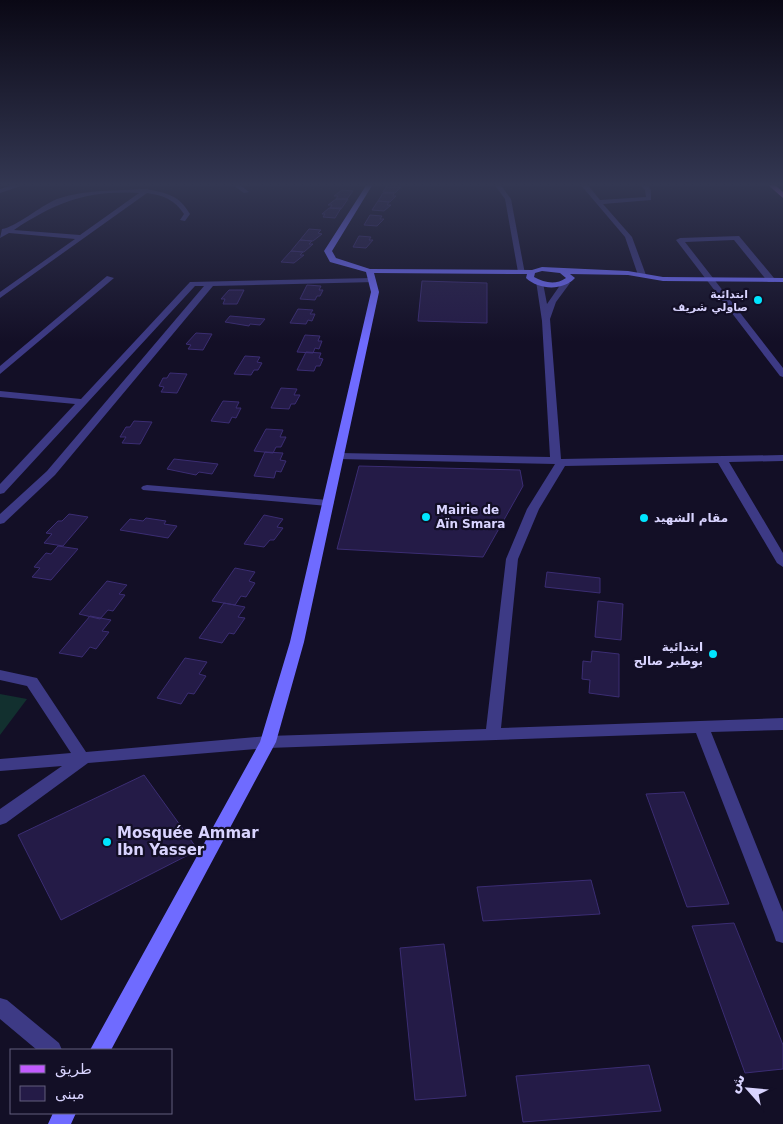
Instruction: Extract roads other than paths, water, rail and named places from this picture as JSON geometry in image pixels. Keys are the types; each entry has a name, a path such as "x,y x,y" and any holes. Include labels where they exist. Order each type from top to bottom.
{"main road":[{"path":"337,236 328,251 333,260 371,276 522,272 531,275 539,283 556,285 566,283 571,278 562,271"},
{"path":"490,272 531,275 548,269 562,271 589,270 663,279 710,281 783,280"},
{"path":"101,1049 268,742 297,642 339,456 375,292 371,276"}],"street":[{"path":"74,236 81,237"},
{"path":"515,236 522,272"},
{"path":"628,236 642,275"},
{"path":"0,296 81,237"},
{"path":"771,280 736,238 680,240 783,374"},
{"path":"0,491 193,284 371,276"},
{"path":"0,371 110,278"},
{"path":"493,734 512,559 533,508 558,461 546,321 539,283"},
{"path":"546,321 552,302 566,283"},
{"path":"0,520 51,473 210,284"},
{"path":"0,394 83,402"},
{"path":"339,456 558,461 783,458"},
{"path":"722,460 783,563"},
{"path":"147,488 328,503"},
{"path":"0,675 32,682 83,759"},
{"path":"0,765 268,742 783,724"},
{"path":"701,726 783,934"},
{"path":"0,818 83,759"},
{"path":"0,1007 51,1049"}],"place":[{"name":"ابتدائية صاولي شريف","path":"758,300"},
{"name":"Mairie de Aïn Smara","path":"426,517"},
{"name":"مقام الشهيد","path":"644,518"},
{"name":"ابتدائية بوطبر صالح","path":"713,654"},
{"name":"Mosquée Ammar Ibn Yasser","path":"107,842"}]}
